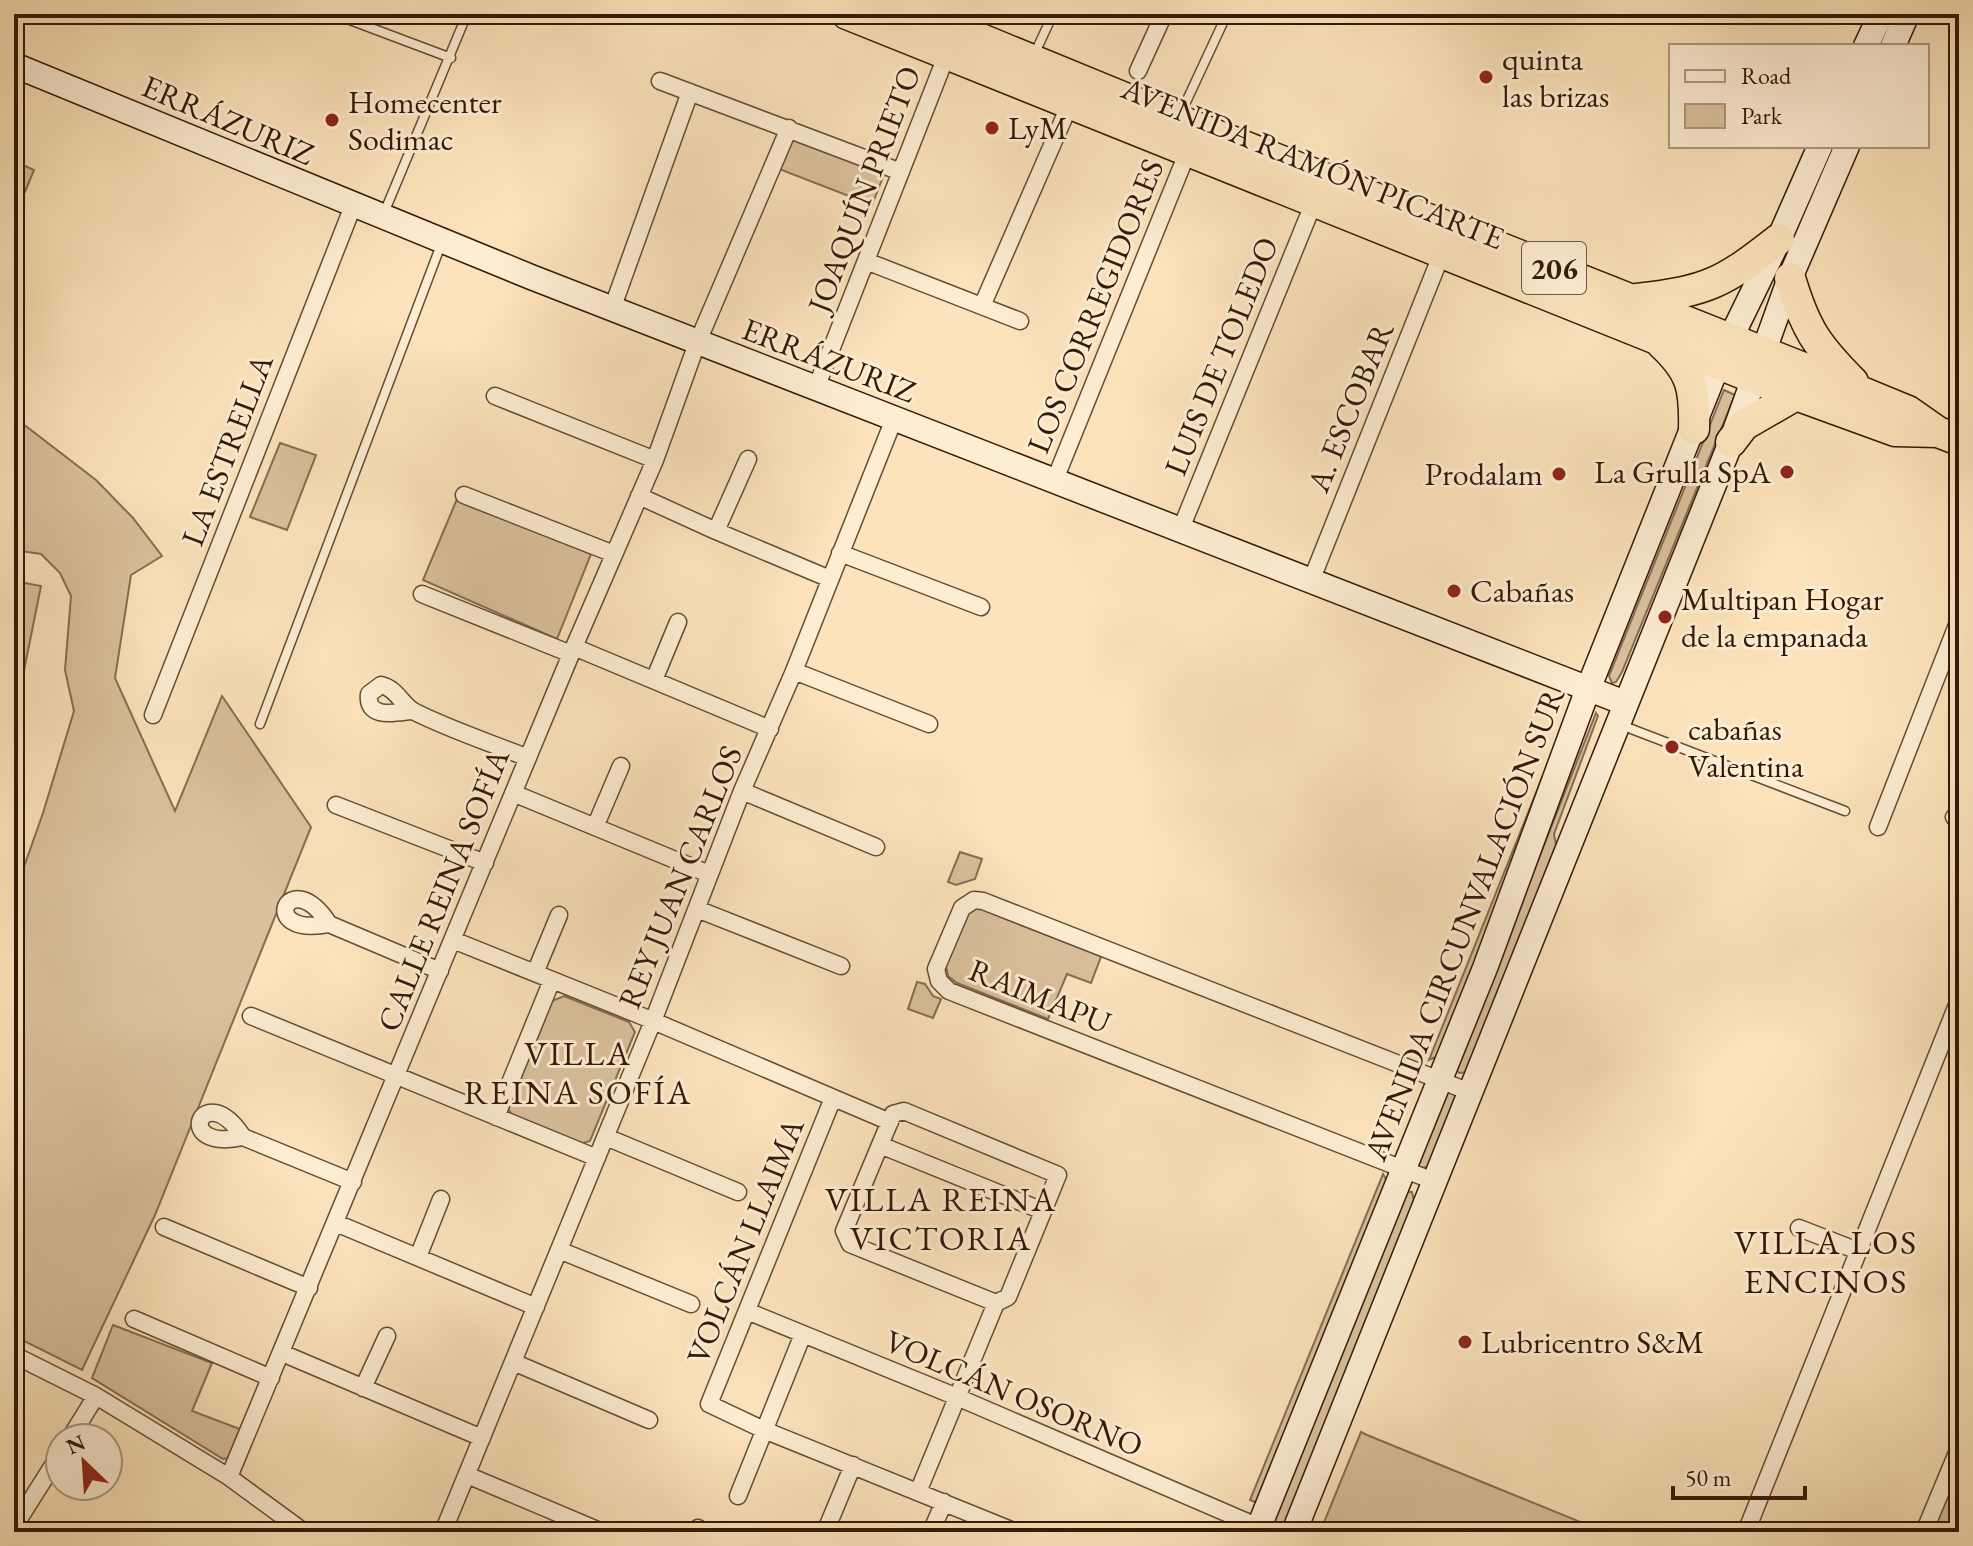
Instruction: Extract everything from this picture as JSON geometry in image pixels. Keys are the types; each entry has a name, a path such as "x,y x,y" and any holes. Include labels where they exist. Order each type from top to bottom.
{"highway":[{"name":"AVENIDA RAMÓN PICARTE","path":"847,14 1070,104 1184,132 1633,300 1724,351 1761,366 1866,394 1908,411 1948,436"},
{"name":"AVENIDA RAMÓN PICARTE","path":"932,16 1184,132 1314,202 1657,339 1724,351"},
{"path":"1633,300 1683,294 1716,284 1779,239"},
{"path":"1790,278 1807,329 1823,352 1866,394"},
{"path":"1657,339 1678,359 1690,379 1695,402 1694,429"},
{"name":"AVENIDA RAMÓN PICARTE","path":"1761,366 1796,395 1895,431 1948,436"},
{"path":"1731,442 1744,425 1796,395"}],"main road":[{"path":"1867,44 1881,14"},
{"path":"1894,44 1907,14"},
{"name":"ERRÁZURIZ","path":"14,65 382,218 612,309 1589,688 1621,713"},
{"name":"AVENIDA CIRCUNVALACIÓN SUR","path":"1258,1529 1485,968 1589,688 1724,351 1819,148"},
{"name":"AVENIDA CIRCUNVALACIÓN SUR","path":"1294,1532 1731,442 1761,366 1790,278 1846,148"}],"street":[{"path":"1138,71 1164,14"},
{"name":"JOAQUÍN PRIETO","path":"816,388 947,54"},
{"path":"660,81 901,172"},
{"path":"612,309 690,92"},
{"path":"982,306 1070,104"},
{"name":"CALLE REINA SOFÍA","path":"229,1477 572,650 655,460 698,342 789,128"},
{"name":"LOS CORREGIDORES","path":"1054,482 1184,132"},
{"name":"LUIS DE TOLEDO","path":"1180,531 1314,202"},
{"name":"LA ESTRELLA","path":"153,715 353,206"},
{"name":"A. ESCOBAR","path":"1311,581 1442,253"},
{"path":"866,261 1020,321"},
{"path":"495,396 655,460"},
{"name":"REY JUAN CARLOS","path":"443,1532 606,1137 742,791 794,671 894,419"},
{"path":"716,531 748,459"},
{"path":"464,495 614,554"},
{"path":"639,496 830,579"},
{"path":"840,553 981,607"},
{"path":"422,594 654,680 770,729"},
{"path":"1878,827 1959,620"},
{"path":"654,680 678,622"},
{"path":"794,671 929,724"},
{"path":"410,711 528,758"},
{"path":"595,827 621,766"},
{"path":"742,791 876,847"},
{"path":"513,793 709,874"},
{"path":"336,805 485,863"},
{"name":"RAIMAPU","path":"1436,1182 949,991 939,981 936,969 962,908 974,900 983,901 1470,1092"},
{"path":"697,909 841,966"},
{"path":"535,973 559,915"},
{"path":"329,924 440,971"},
{"path":"453,940 890,1122"},
{"path":"496,1117 552,980"},
{"path":"1746,1532 1959,1000"},
{"path":"251,1016 597,1158"},
{"name":"VOLCÁN LLAIMA","path":"764,1430 709,1404 833,1098"},
{"path":"918,1492 996,1303 1008,1297 1058,1175 904,1111 893,1114 844,1231 845,1238 850,1244 996,1303"},
{"path":"243,1137 353,1182"},
{"path":"606,1137 738,1192"},
{"path":"880,1145 1043,1211"},
{"path":"418,1257 441,1199"},
{"path":"336,1223 536,1307"},
{"path":"164,1227 309,1288"},
{"path":"1799,1228 1858,1251"},
{"path":"559,1250 691,1304"},
{"name":"VOLCÁN OSORNO","path":"747,1311 957,1397 1258,1529"},
{"path":"134,1319 271,1378"},
{"path":"738,1496 803,1334"},
{"path":"363,1388 387,1336"},
{"path":"282,1353 482,1438"},
{"path":"14,1355 96,1396 229,1477 304,1532"},
{"path":"513,1362 649,1420"},
{"path":"80,1422 96,1396"},
{"path":"764,1430 1016,1532"},
{"path":"1924,1532 1959,1448"},
{"path":"826,1530 853,1465"},
{"path":"467,1475 600,1531"},
{"path":"14,1527 44,1479"},
{"path":"931,1532 944,1502"}],"lane":[{"path":"334,14 451,58"},
{"path":"382,218 467,14"},
{"path":"1032,60 1053,14"},
{"path":"1184,132 1227,14"},
{"path":"260,724 443,242"},
{"path":"1621,713 1845,811"}],"green space":[{"path":"794,134 885,172 872,205 779,169"},
{"path":"14,161 34,170 14,218"},
{"path":"1724,390 1735,395 1622,672 1612,683 1609,676"},
{"path":"14,417 96,480 133,518 162,556 131,575 115,678 175,811 222,696 311,827 155,1215 82,1370 14,1336 14,895 74,711 65,670 71,596 60,573 41,554 14,550"},
{"path":"280,443 316,455 287,530 250,517"},
{"path":"457,499 591,554 557,639 423,580"},
{"path":"14,581 41,586 14,720"},
{"path":"1570,708 1443,1046 1436,1057 1429,1060"},
{"path":"1596,713 1598,716 1554,834 1556,845 1469,1068 1467,1072 1459,1073 1456,1069"},
{"path":"960,852 982,859 975,879 956,885 948,882"},
{"path":"982,906 1102,954 1091,983 1067,974 1048,1019 957,983 948,976 946,966 969,910"},
{"path":"917,982 925,984 933,996 941,999 933,1018 908,1009"},
{"path":"564,996 629,1022 635,1032 590,1141 580,1144 514,1118 507,1107 552,1001"},
{"path":"1446,1090 1455,1093 1455,1097 1430,1163 1420,1168 1416,1165"},
{"path":"1383,1174 1387,1181 1257,1503 1250,1500"},
{"path":"1406,1192 1412,1192 1414,1201 1286,1532 1269,1532"},
{"path":"113,1325 212,1363 192,1411 240,1429 228,1458 223,1459 92,1378"},
{"path":"1361,1432 1367,1435 1605,1532 1320,1532"},
{"path":"1959,1471 1959,1532 1930,1532"}],"place":[{"name":"quinta las brizas","path":"1486,77"},
{"name":"Homecenter Sodimac","path":"332,120"},
{"name":"LyM","path":"992,128"},
{"name":"La Grulla SpA","path":"1787,472"},
{"name":"Prodalam","path":"1559,474"},
{"name":"Cabañas","path":"1454,591"},
{"name":"Multipan Hogar de la empanada","path":"1665,617"},
{"name":"cabañas Valentina","path":"1672,747"},
{"name":"Lubricentro S&M","path":"1465,1342"}],"district":[{"name":"VILLA REINA SOFÍA","path":"578,1072"},
{"name":"VILLA REINA VICTORIA","path":"941,1218"},
{"name":"VILLA LOS ENCINOS","path":"1826,1262"}]}
